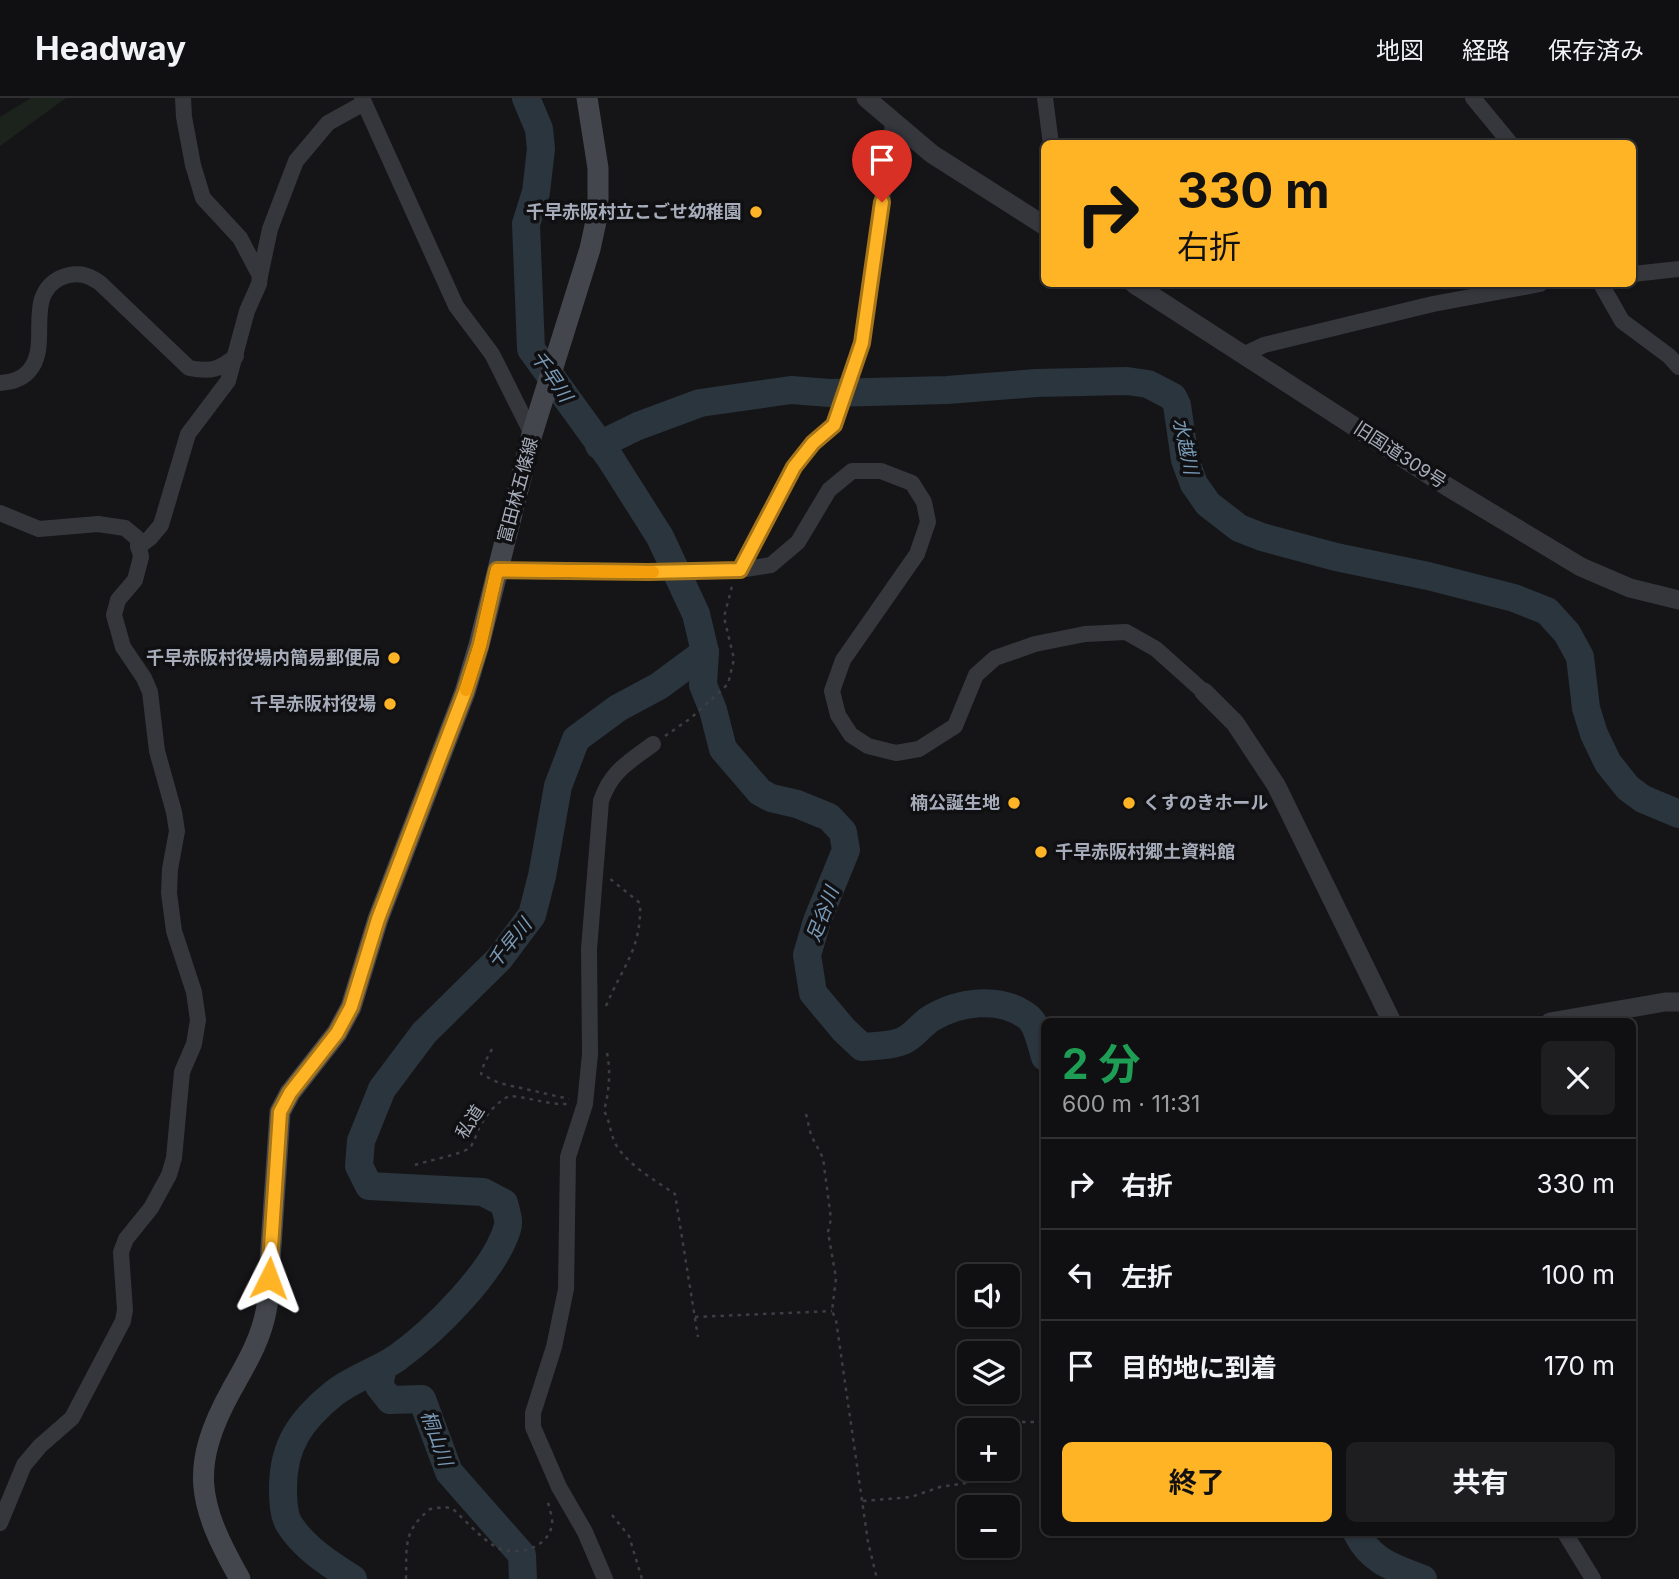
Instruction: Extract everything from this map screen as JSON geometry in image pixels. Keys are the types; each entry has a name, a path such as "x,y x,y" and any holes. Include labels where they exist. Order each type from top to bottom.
{"main road":[{"name":"富田林五條線","path":"240,1579 225,1553 203,1496 202,1469 206,1446 217,1416 255,1348 263,1328 267,1306 280,1112 290,1093 337,1033 351,1007 378,919 465,692 480,645 536,424 590,249 598,212 598,168 587,98"}],"street":[{"path":"183,98 188,141 203,198 240,238 260,276"},
{"path":"866,98 893,124 932,154 1041,223"},
{"path":"1045,98 1051,140"},
{"path":"1473,98 1508,140"},
{"path":"138,547 161,525 188,434 228,381 247,312 259,284 270,229 296,161 328,124 363,100 456,306 492,354 536,424"},
{"path":"740,570 794,467 813,443 834,425 862,343 893,124"},
{"path":"1636,274 1679,269"},
{"path":"0,383 15,381 29,371 36,360 43,296 53,282 66,276 86,273 100,283 189,368 207,371 224,366 236,356"},
{"name":"旧国道309号","path":"1139,287 1448,486 1581,567 1630,588 1679,600"},
{"path":"1245,354 1264,345 1385,315 1525,287"},
{"path":"1603,287 1622,321 1669,355 1679,367"},
{"path":"497,570 648,572 740,570 771,565 798,542 829,490 852,471 881,471 912,483 924,502 928,522 917,554 843,660 832,691 838,715 851,735 868,746 896,752 919,749 955,726 976,675 995,658 1075,636 1126,632 1156,649 1235,723 1276,785 1390,1018"},
{"path":"0,513 39,529 99,524 125,528 137,538 141,557 135,580 118,600 114,615 123,647 150,692 157,751 177,831 169,893 173,931 194,992 198,1020 194,1044 183,1072 174,1157 169,1175 151,1208 121,1252 125,1310 123,1321 72,1418 40,1446 24,1465 0,1523"},
{"path":"605,1579 585,1532 559,1487 533,1427 533,1413 554,1347 566,1289 568,1157 585,1101 590,1054 589,949 601,801 606,785 615,772 653,744"},
{"path":"1573,1018 1679,1002"},
{"path":"1567,1536 1593,1579"}],"path":[{"path":"653,744 691,718 728,684 734,659 724,617 733,583 740,570"},
{"path":"596,867 640,902 641,916 633,955 613,989 605,1009"},
{"path":"492,1049 481,1074 499,1083 566,1100 585,1101"},
{"path":"606,1052 609,1064 604,1111 616,1147 633,1164 675,1194 698,1337"},
{"name":"私道","path":"415,1165 466,1151 471,1147 480,1126 495,1107 509,1096 528,1097 548,1103 585,1101"},
{"path":"806,1114 811,1135 823,1158 831,1219 828,1232 836,1278 832,1311 836,1320 877,1579"},
{"path":"695,1317 832,1311"},
{"path":"1020,1423 1041,1421"},
{"path":"863,1501 911,1497 940,1487 974,1481"},
{"path":"406,1579 405,1551 409,1534 430,1509 453,1509 495,1546 509,1552 538,1546 547,1537 553,1523 546,1493"},
{"path":"612,1515 629,1536 642,1579"}],"shaded area":[{"path":"31,98 66,98 0,146 0,117"}],"waterway":[{"name":"足谷川","path":"526,98 539,129 541,149 536,192 526,224 531,349 610,458 660,537 696,614 705,652 703,685 723,749 760,792 829,817 843,832 846,850 817,921 807,955 813,993 862,1047 904,1040 941,1013 979,1003 1005,1006 1028,1017 1037,1030 1041,1044"},
{"name":"水越川","path":"599,445 638,426 700,403 791,390 830,393 947,390 1037,383 1127,381 1148,384 1173,397 1177,405 1185,460 1194,484 1208,504 1239,528 1336,557 1428,576 1514,598 1547,611 1567,633 1580,657 1586,708 1594,734 1608,763 1628,788 1643,799 1679,814"},
{"name":"千早川","path":"353,1579 310,1548 287,1520 283,1488 290,1446 303,1424 333,1394 398,1357 445,1316 490,1263 500,1246 508,1223 504,1203 483,1192 369,1186 359,1166 361,1141 382,1089 424,1033 499,959 532,915 558,786 576,739 618,708 659,686 705,652"},
{"name":"桐山川","path":"397,1358 383,1367 379,1386 390,1400 422,1399 449,1472 522,1555 523,1579"},
{"name":"足谷川","path":"1359,1536 1369,1551 1385,1563 1423,1579"}],"slow traffic":[{"path":"466,690 480,645 497,570 653,572"}],"place":[{"name":"千早赤阪村立こごせ幼稚園","path":"756,212"},
{"name":"千早赤阪村役場内簡易郵便局","path":"394,658"},
{"name":"千早赤阪村役場","path":"390,704"},
{"name":"楠公誕生地","path":"1014,803"},
{"name":"くすのきホール","path":"1129,803"},
{"name":"千早赤阪村郷土資料館","path":"1041,852"}],"route":[{"path":"269,1278 280,1112 290,1093 337,1033 351,1007 378,919 465,692 480,645 497,570 740,570 794,467 813,443 834,425 862,343 882,202"}]}
